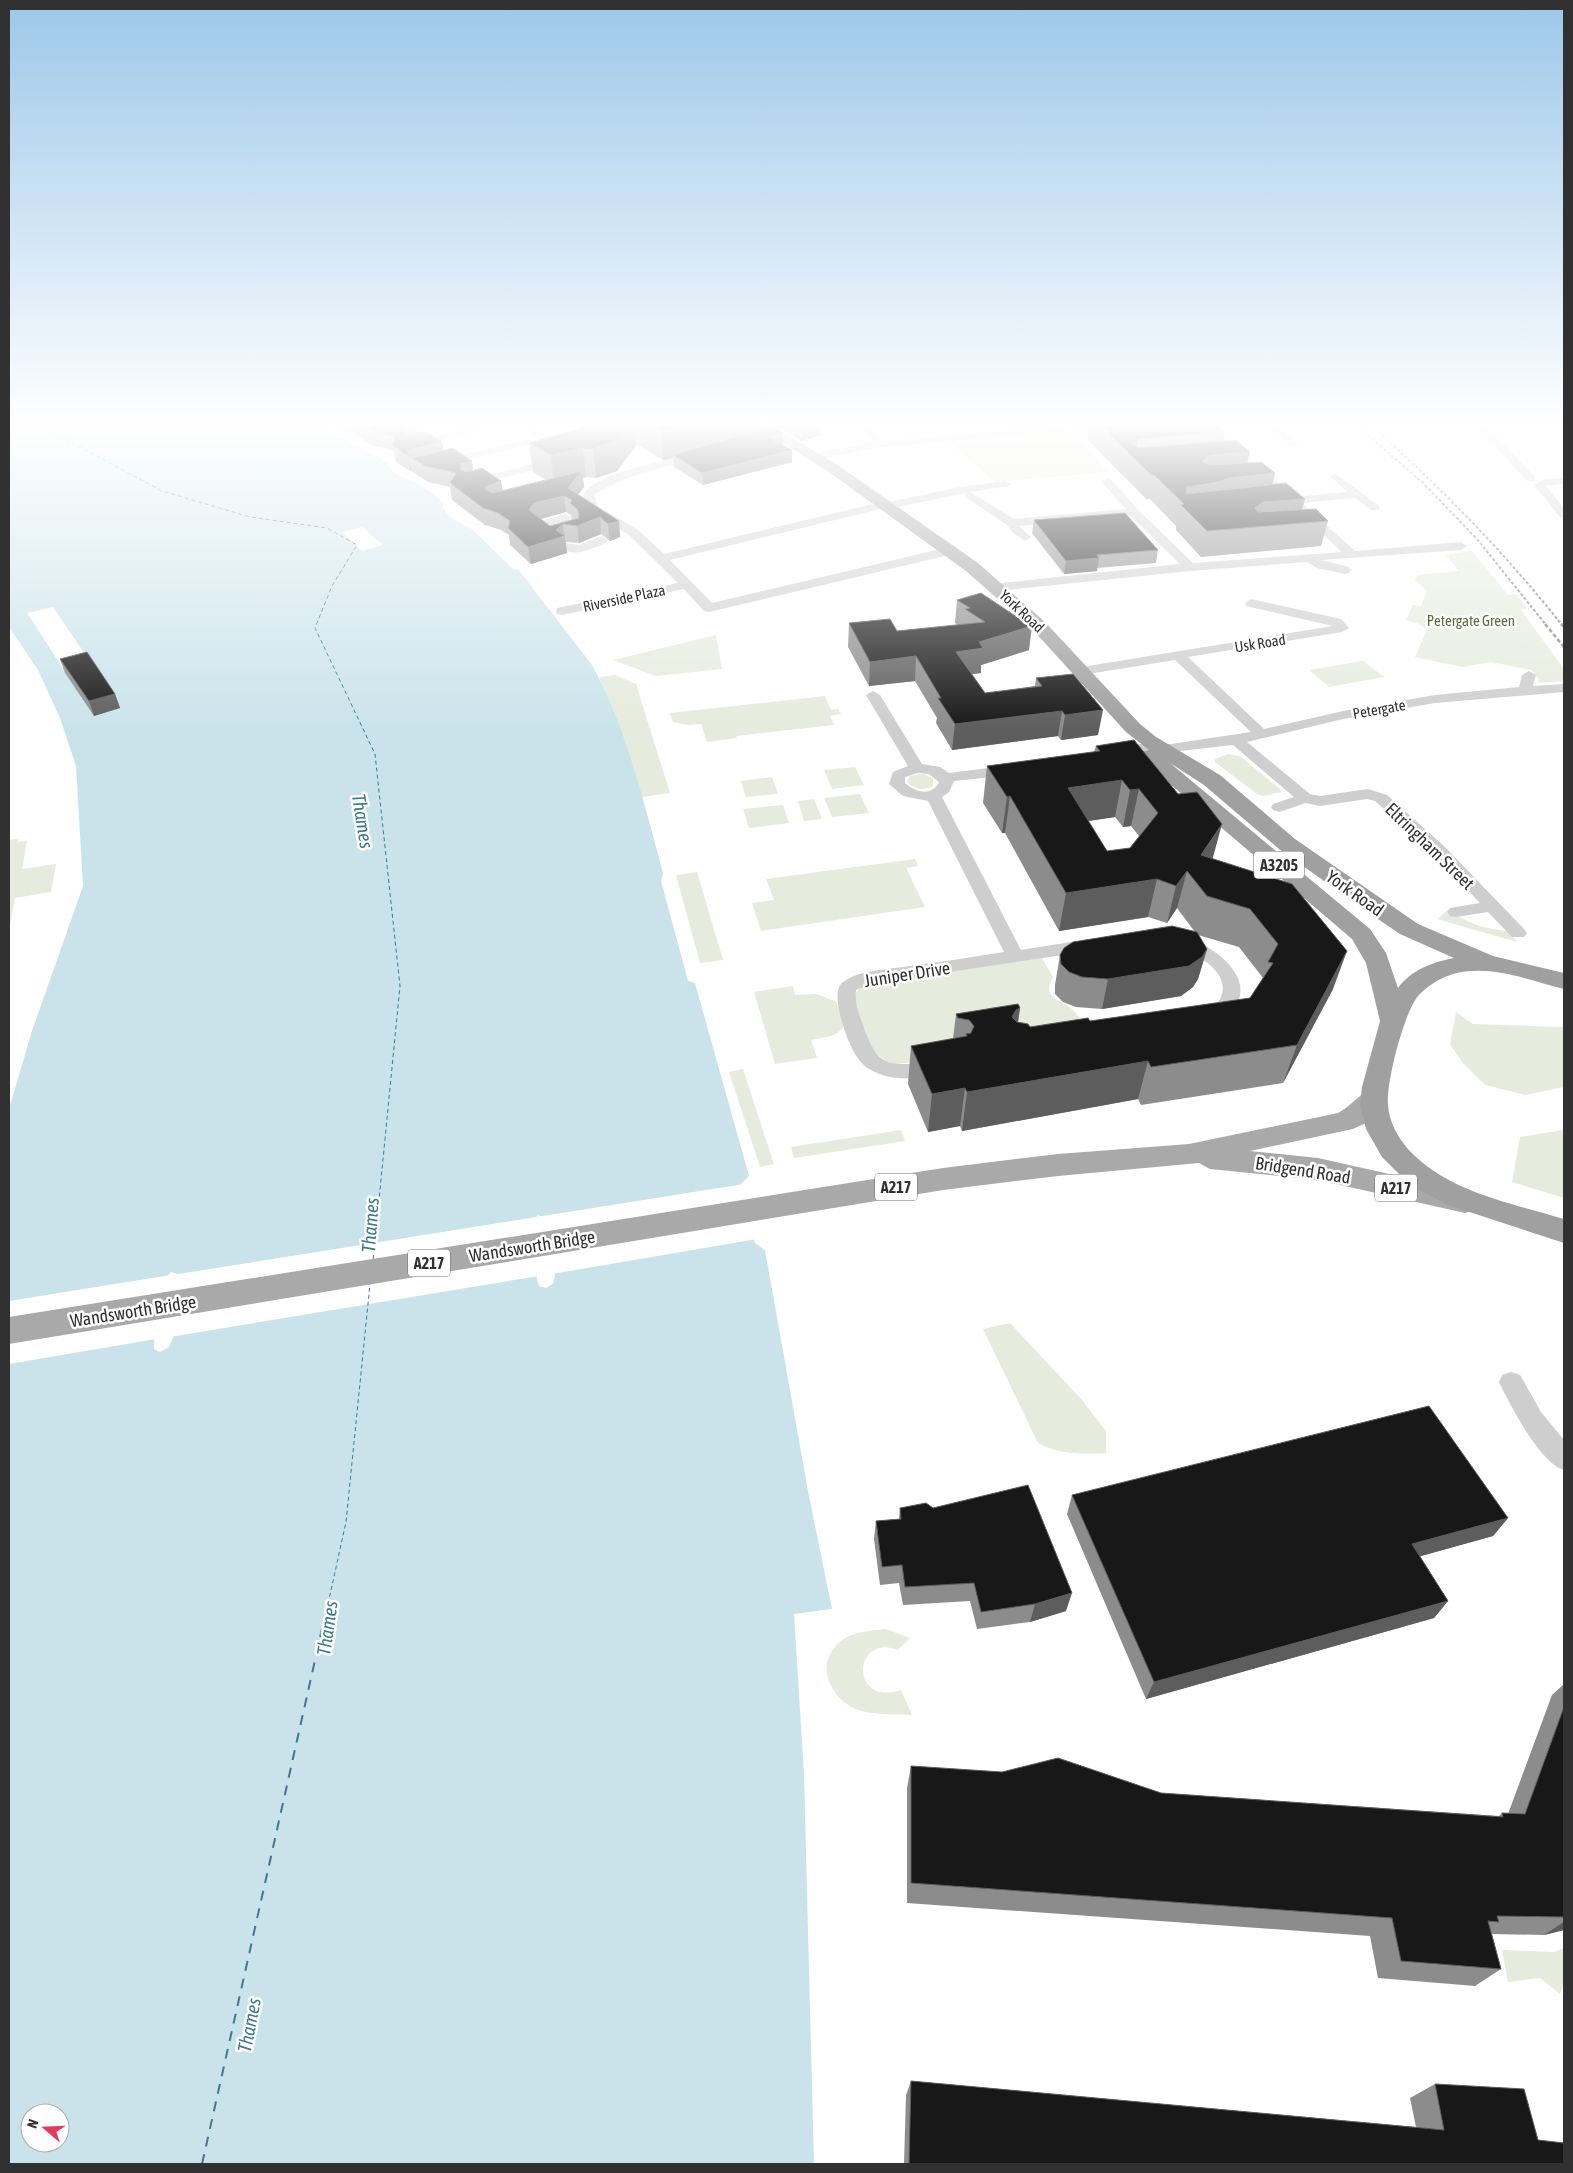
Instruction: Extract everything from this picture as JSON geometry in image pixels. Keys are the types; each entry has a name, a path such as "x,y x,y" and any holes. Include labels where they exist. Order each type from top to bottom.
{"highway":[{"name":"York Road","path":"917,527 997,587 1039,626 1117,713 1159,754 1361,934 1375,952 1391,1018"},
{"name":"York Road","path":"1159,754 1221,787 1306,858 1396,921 1485,962"},
{"name":"A217","path":"1564,981 1485,962 1451,967 1422,979 1414,985 1391,1018 1374,1098 1381,1132 1402,1161 1434,1185 1475,1204 1564,1231"}],"main road":[{"name":"Bridgend Road","path":"849,1194 998,1172 1106,1160 1188,1155 1292,1131 1343,1122 1356,1116 1374,1098"},
{"name":"Bridgend Road","path":"1188,1155 1318,1170 1475,1204"},
{"name":"Wandsworth Bridge","path":"9,1331 849,1194"}],"street":[{"path":"541,527 541,530 559,542 580,549 602,540"},
{"path":"559,542 575,531 572,527"},
{"path":"624,527 640,538 662,558 709,608 949,551"},
{"path":"662,558 792,527"},
{"path":"1015,527 1025,537"},
{"path":"1150,527 1191,567"},
{"path":"1306,528 1316,527"},
{"path":"1323,527 1352,554"},
{"path":"997,587 1191,567 1352,554 1455,549"},
{"path":"1306,558 1321,565 1345,570"},
{"path":"1174,581 1191,567"},
{"name":"Riverside Plaza","path":"562,611 686,585"},
{"name":"Usk Road","path":"1082,672 1342,628 1336,622 1251,603"},
{"path":"1178,656 1260,733"},
{"path":"1525,691 1529,675"},
{"name":"Petergate","path":"1159,754 1236,740 1343,715 1435,699 1564,688"},
{"path":"873,695 917,768"},
{"path":"1236,740 1305,798"},
{"name":"Petergate","path":"1159,754 1202,756 1236,740"},
{"path":"1099,752 1122,748 1159,754"},
{"path":"1113,763 1159,754"},
{"path":"945,778 947,782 943,790 933,795 911,794 897,784 898,775 917,768 931,769 945,778 1026,768"},
{"name":"Eltringham Street","path":"1279,807 1305,798 1320,800 1368,794 1381,798 1438,849 1518,933"},
{"path":"933,795 1015,956"},
{"name":"Eltringham Street","path":"1456,912 1492,906"},
{"path":"1160,937 1184,942 1206,952 1216,960 1230,979 1231,996 1229,1003 1219,1014 1196,1023"},
{"name":"Juniper Drive","path":"957,1065 901,1072 888,1071 874,1063 864,1052 845,1003 848,987 865,979 1112,942"},
{"path":"1511,1382 1532,1420 1564,1459"}],"green space":[{"name":"Petergate Green","path":"1472,551 1508,595 1516,594 1526,607 1526,609 1521,610 1564,669 1564,681 1538,683 1539,679 1531,670 1491,662 1462,667 1415,657 1427,630 1419,624 1406,620 1413,605 1421,606 1427,591 1415,580 1417,575 1459,571 1446,555"},
{"path":"716,635 722,669 656,676 613,660"},
{"path":"1363,661 1384,677 1329,687 1309,670"},
{"path":"615,675 636,684 670,793 642,797 599,677"},
{"path":"825,696 831,710 838,709 841,714 830,716 834,725 736,736 737,738 707,742 701,724 688,725 673,722 670,713"},
{"path":"1229,754 1241,757 1280,789 1281,792 1263,796 1257,794 1215,762 1215,759"},
{"path":"855,767 864,785 832,789 824,770"},
{"path":"923,774 933,778 933,786 919,789 907,782 910,776"},
{"path":"772,777 778,794 746,797 741,781"},
{"path":"860,794 869,813 832,817 824,798"},
{"path":"814,799 822,819 804,821 798,801"},
{"path":"783,805 789,823 749,828 743,809"},
{"path":"18,839 18,842 27,841 22,869 56,864 51,892 15,898 9,930 9,840"},
{"path":"915,859 918,866 906,868 925,907 761,931 752,903 774,900 766,879"},
{"path":"697,872 723,960 700,963 676,875"},
{"path":"1449,909 1477,925 1509,931 1517,942 1437,919"},
{"path":"1042,958 1053,977 1049,990 1051,994 1074,1011 1085,1030 948,1058 896,1064 886,1061 869,1047 852,1002 855,994 861,987 873,982"},
{"path":"793,986 795,995 817,994 836,1002 845,1024 835,1034 811,1040 817,1058 775,1064 754,992"},
{"path":"1456,1012 1473,1024 1561,1027 1564,1025 1564,1087 1525,1095 1485,1085 1463,1063 1450,1044"},
{"path":"743,1069 774,1164 760,1167 729,1072"},
{"path":"901,1130 905,1141 794,1158 791,1147"},
{"path":"1564,1130 1564,1198 1512,1182 1520,1137"},
{"path":"1010,1323 1082,1400 1106,1431 1106,1453 1063,1452 1038,1443 983,1329"},
{"path":"886,1629 910,1638 898,1650 883,1647 872,1651 865,1659 863,1670 865,1680 872,1688 884,1692 901,1690 912,1715 877,1714 858,1710 840,1698 829,1681 828,1661 832,1651 839,1643 855,1634"},
{"path":"1564,1948 1564,1983 1560,1994 1540,1978 1508,1982 1502,1950 1554,1952"}],"water":[{"name":"Thames","path":"9,527 469,527 514,570 518,569 592,665 615,715 634,767 663,873 661,881 688,981 695,983 749,1176 740,1185 755,1243 765,1250 808,1491 832,1609 794,1614 804,1774 814,2164 9,2164 9,1109 32,1031 83,886 76,766 60,718 38,670 9,627","holes":["538,1215 548,1221 555,1276 553,1284 546,1288 539,1286 532,1223","171,1272 177,1274 180,1278 173,1338 169,1347 160,1352 154,1349 154,1342 162,1281"]}],"pier":[{"path":"362,527 383,545 362,551 342,532"},
{"path":"53,607 120,708 94,716 27,613"},
{"path":"744,1184 757,1239 552,1274 545,1222 538,1218 534,1224 539,1276 170,1337 177,1279 172,1275"},
{"path":"171,1275 165,1282 156,1339 9,1364 9,1301"}],"building":[{"path":"559,527 556,530 565,536 528,547 508,528"},
{"path":"1040,527 1138,527 1158,550 1097,555 1099,558 1066,561"},
{"path":"1203,527 1250,527 1207,531"},
{"path":"981,593 1020,619 1030,618 1032,626 979,642 983,648 956,652 985,693 1042,686 1036,678 1073,674 1103,710 1065,715 1062,711 955,724 938,698 941,698 916,656 870,662 849,623 890,619 897,631 985,622 965,609 970,608 957,600"},
{"path":"87,652 115,694 89,701 60,659"},
{"path":"1134,740 1178,794 1197,792 1222,824 1201,855 1292,884 1347,951 1297,1045 1151,1067 1148,1061 967,1092 965,1088 932,1094 911,1046 967,1036 966,1034 971,1033 974,1026 969,1020 958,1018 956,1014 1018,1004 1020,1008 1016,1010 1012,1017 1017,1022 1028,1024 1030,1027 1088,1018 1090,1021 1250,998 1273,963 1268,962 1278,944 1250,909 1207,896 1187,871 1176,886 1157,879 1066,893 1010,796 1007,797 987,766 1100,751 1096,746","holes":["1122,780 1130,790 1139,789 1158,813 1130,848 1107,851 1068,788"]},
{"path":"1172,926 1197,932 1207,949 1202,957 1189,966 1108,979 1082,977 1069,972 1061,964 1060,955 1064,948 1073,942"},
{"path":"1429,1406 1508,1518 1412,1544 1448,1601 1154,1682 1072,1495"},
{"path":"1028,1485 1072,1593 1035,1604 981,1612 974,1583 905,1587 902,1565 882,1567 876,1521 901,1519 900,1508 926,1503 933,1508"},
{"path":"1564,1707 1564,1917 1497,1916 1499,1922 1488,1921 1501,1969 1401,1961 1392,1918 911,1883 911,1766 1002,1772 1058,1758 1161,1793 1503,1817 1502,1813 1525,1814"},
{"path":"911,2081 1444,2130 1435,2084 1524,2089 1538,2140 1564,2143 1564,2164 909,2164"}],"ferry route":[{"path":"323,527 357,545 332,586 315,628 375,754 400,986 373,1261"},
{"path":"322,1631 346,1522 370,1284"},
{"path":"202,2164 322,1629"}],"railway":[{"path":"1466,527 1546,625"},
{"path":"1477,527 1518,572 1562,625"},
{"path":"1545,624 1564,647"}]}
